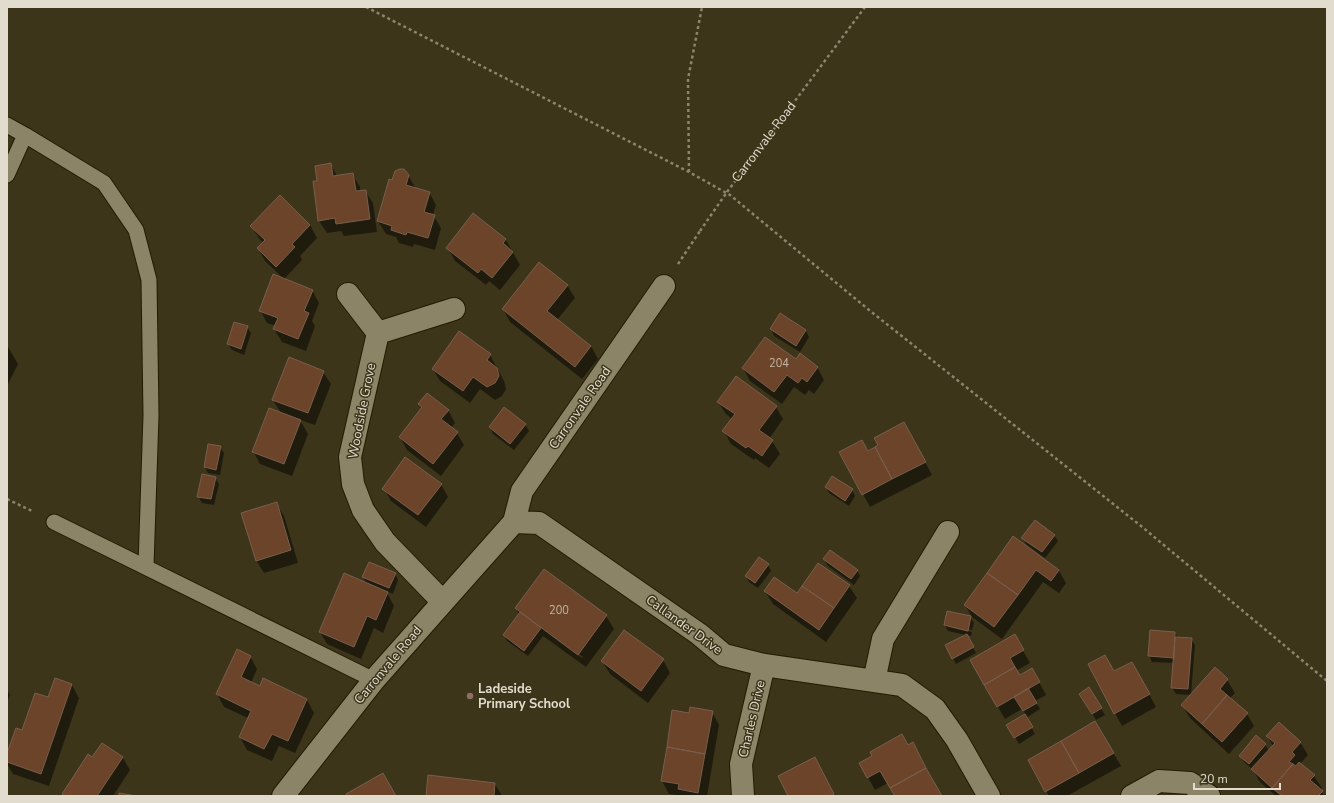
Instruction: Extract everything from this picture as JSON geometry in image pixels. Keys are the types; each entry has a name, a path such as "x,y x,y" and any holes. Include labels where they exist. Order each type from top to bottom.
{"street":[{"name":"Carronvale Road","path":"283,796 374,680 514,522 522,491 664,286"},
{"path":"348,294 378,333 454,309"},
{"name":"Woodside Grove","path":"378,333 350,457 353,484 363,510 385,542 443,602"},
{"name":"Callander Drive","path":"514,522 539,523 699,634 724,655 764,665 902,685 935,709 957,740 989,796"},
{"path":"874,681 883,639 948,532"},
{"name":"Charles Drive","path":"743,796 741,764 764,665"},
{"path":"1132,796 1159,781 1190,783 1210,796"}],"lane":[{"path":"7,125 104,184 136,230 149,280 151,415 146,566"},
{"path":"7,175 25,135"},
{"path":"54,522 146,566 374,680"}],"path":[{"path":"366,7 689,172 730,195 869,310 1141,526 1327,682"},
{"path":"689,172 688,79 702,7"},
{"name":"Carronvale Road","path":"664,286 727,192 865,7"},
{"path":"7,499 54,522"}],"building":[{"path":"331,163 333,176 353,173 356,191 366,190 370,219 336,224 335,218 318,221 313,181 317,181 315,166"},
{"path":"404,169 409,175 406,185 430,192 424,212 435,215 428,238 407,232 406,235 391,230 392,226 377,221 389,179 392,180 395,171"},
{"path":"280,195 310,225 292,244 295,247 276,267 257,248 265,240 250,226"},
{"path":"473,213 506,239 503,243 513,252 492,278 481,269 478,273 446,248"},
{"path":"539,262 568,285 547,311 591,346 575,367 502,309"},
{"path":"273,274 313,290 304,311 309,313 298,339 273,329 278,318 259,311"},
{"path":"780,313 806,330 796,346 770,329"},
{"path":"234,322 248,326 241,349 227,344"},
{"path":"459,331 491,354 487,360 497,368 499,376 495,383 487,387 473,377 463,391 432,369"},
{"path":"765,337 796,359 800,353 818,367 807,382 802,378 798,383 787,375 774,392 742,368"},
{"path":"289,357 324,371 308,413 272,400"},
{"path":"736,376 777,406 759,430 773,440 762,456 748,446 746,448 722,431 735,414 717,402"},
{"path":"427,393 449,410 441,419 458,432 433,464 399,437 422,407 418,404"},
{"path":"504,407 526,424 510,444 489,427"},
{"path":"269,408 301,420 284,464 252,452"},
{"path":"904,422 926,462 892,479 875,447 878,445 874,438"},
{"path":"862,440 868,451 875,447 892,479 862,495 839,452"},
{"path":"208,444 221,446 216,470 204,467"},
{"path":"405,457 442,484 418,515 382,489"},
{"path":"202,474 216,477 211,499 197,497"},
{"path":"832,476 853,489 845,501 825,487"},
{"path":"277,502 291,550 256,561 241,513"},
{"path":"1035,520 1055,535 1042,552 1021,538"},
{"path":"1013,536 1059,570 1051,581 1036,570 1018,595 987,573"},
{"path":"830,550 858,570 851,579 823,559"},
{"path":"759,557 769,564 755,583 745,576"},
{"path":"369,562 396,573 389,588 362,577"},
{"path":"818,563 850,585 834,608 802,586"},
{"path":"544,569 607,615 578,655 515,608"},
{"path":"344,573 388,592 376,620 367,616 354,647 319,632"},
{"path":"987,573 1018,595 994,627 964,605"},
{"path":"774,577 797,593 802,586 834,608 819,630 764,591"},
{"path":"947,611 971,616 968,631 944,625"},
{"path":"520,612 541,628 524,651 503,635"},
{"path":"624,630 664,659 641,691 601,661"},
{"path":"1150,630 1175,632 1174,658 1148,656"},
{"path":"967,634 974,647 952,659 945,645"},
{"path":"1015,634 1024,650 1010,658 1015,667 984,685 970,660"},
{"path":"1175,637 1192,638 1188,689 1171,688"},
{"path":"237,649 251,656 241,677 260,686 263,678 307,699 288,741 272,734 264,749 239,737 251,711 216,694"},
{"path":"1105,655 1114,671 1132,662 1150,694 1114,714 1088,664"},
{"path":"1015,667 1020,675 1032,668 1040,682 997,707 984,685"},
{"path":"1215,667 1228,679 1220,689 1227,695 1202,724 1181,705"},
{"path":"55,678 72,684 41,774 7,762 7,753 16,728 22,730 35,693 48,697"},
{"path":"1089,687 1102,708 1092,714 1079,694"},
{"path":"1028,688 1037,703 1023,711 1014,697"},
{"path":"1227,695 1248,713 1222,742 1202,724"},
{"path":"690,707 713,711 705,754 667,747 672,710 689,713"},
{"path":"1025,714 1033,727 1014,738 1006,725"},
{"path":"1095,721 1114,753 1079,773 1061,741"},
{"path":"1279,722 1301,742 1292,752 1295,755 1289,762 1293,764 1272,788 1251,769 1275,743 1266,736"},
{"path":"902,734 908,745 913,742 926,768 890,788 880,771 867,778 859,763 872,756 870,752"},
{"path":"1256,735 1266,744 1249,764 1239,756"},
{"path":"1061,741 1079,773 1045,792 1028,760"},
{"path":"102,743 123,757 97,796 66,796 62,794 88,754 92,757"},
{"path":"667,747 705,754 698,793 678,789 679,784 661,781"},
{"path":"815,757 834,794 830,796 788,796 778,776"},
{"path":"1299,762 1315,775 1310,780 1323,791 1318,796 1282,796 1272,788 1293,764 1296,766"},
{"path":"926,768 942,796 895,796 890,788"},
{"path":"383,773 396,796 347,796 346,794"},
{"path":"428,775 495,783 494,796 426,796"},
{"path":"119,793 137,796 119,796"}],"place":[{"name":"Ladeside Primary School","path":"470,696"}]}
